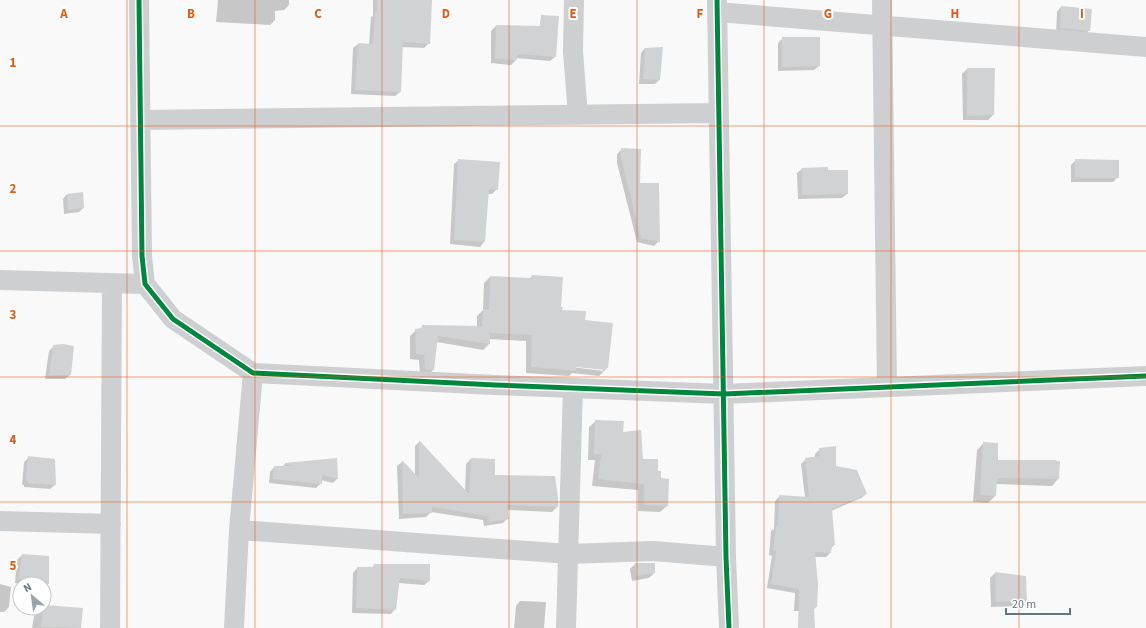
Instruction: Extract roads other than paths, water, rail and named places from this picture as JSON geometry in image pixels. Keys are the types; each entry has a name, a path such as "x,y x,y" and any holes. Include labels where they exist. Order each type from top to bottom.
{"street":[{"path":"139,0 142,256 145,284 172,319 252,373 724,394 1146,376"},
{"path":"574,0 573,52 578,115"},
{"path":"882,0 887,387"},
{"path":"729,628 726,557 717,6 882,26 1146,47"},
{"path":"140,120 719,113"},
{"path":"0,280 145,284"},
{"path":"110,628 112,284"},
{"path":"234,628 239,530 252,373"},
{"path":"566,628 573,388"},
{"path":"0,521 111,524"},
{"path":"239,530 569,554 653,551 726,557"}]}
